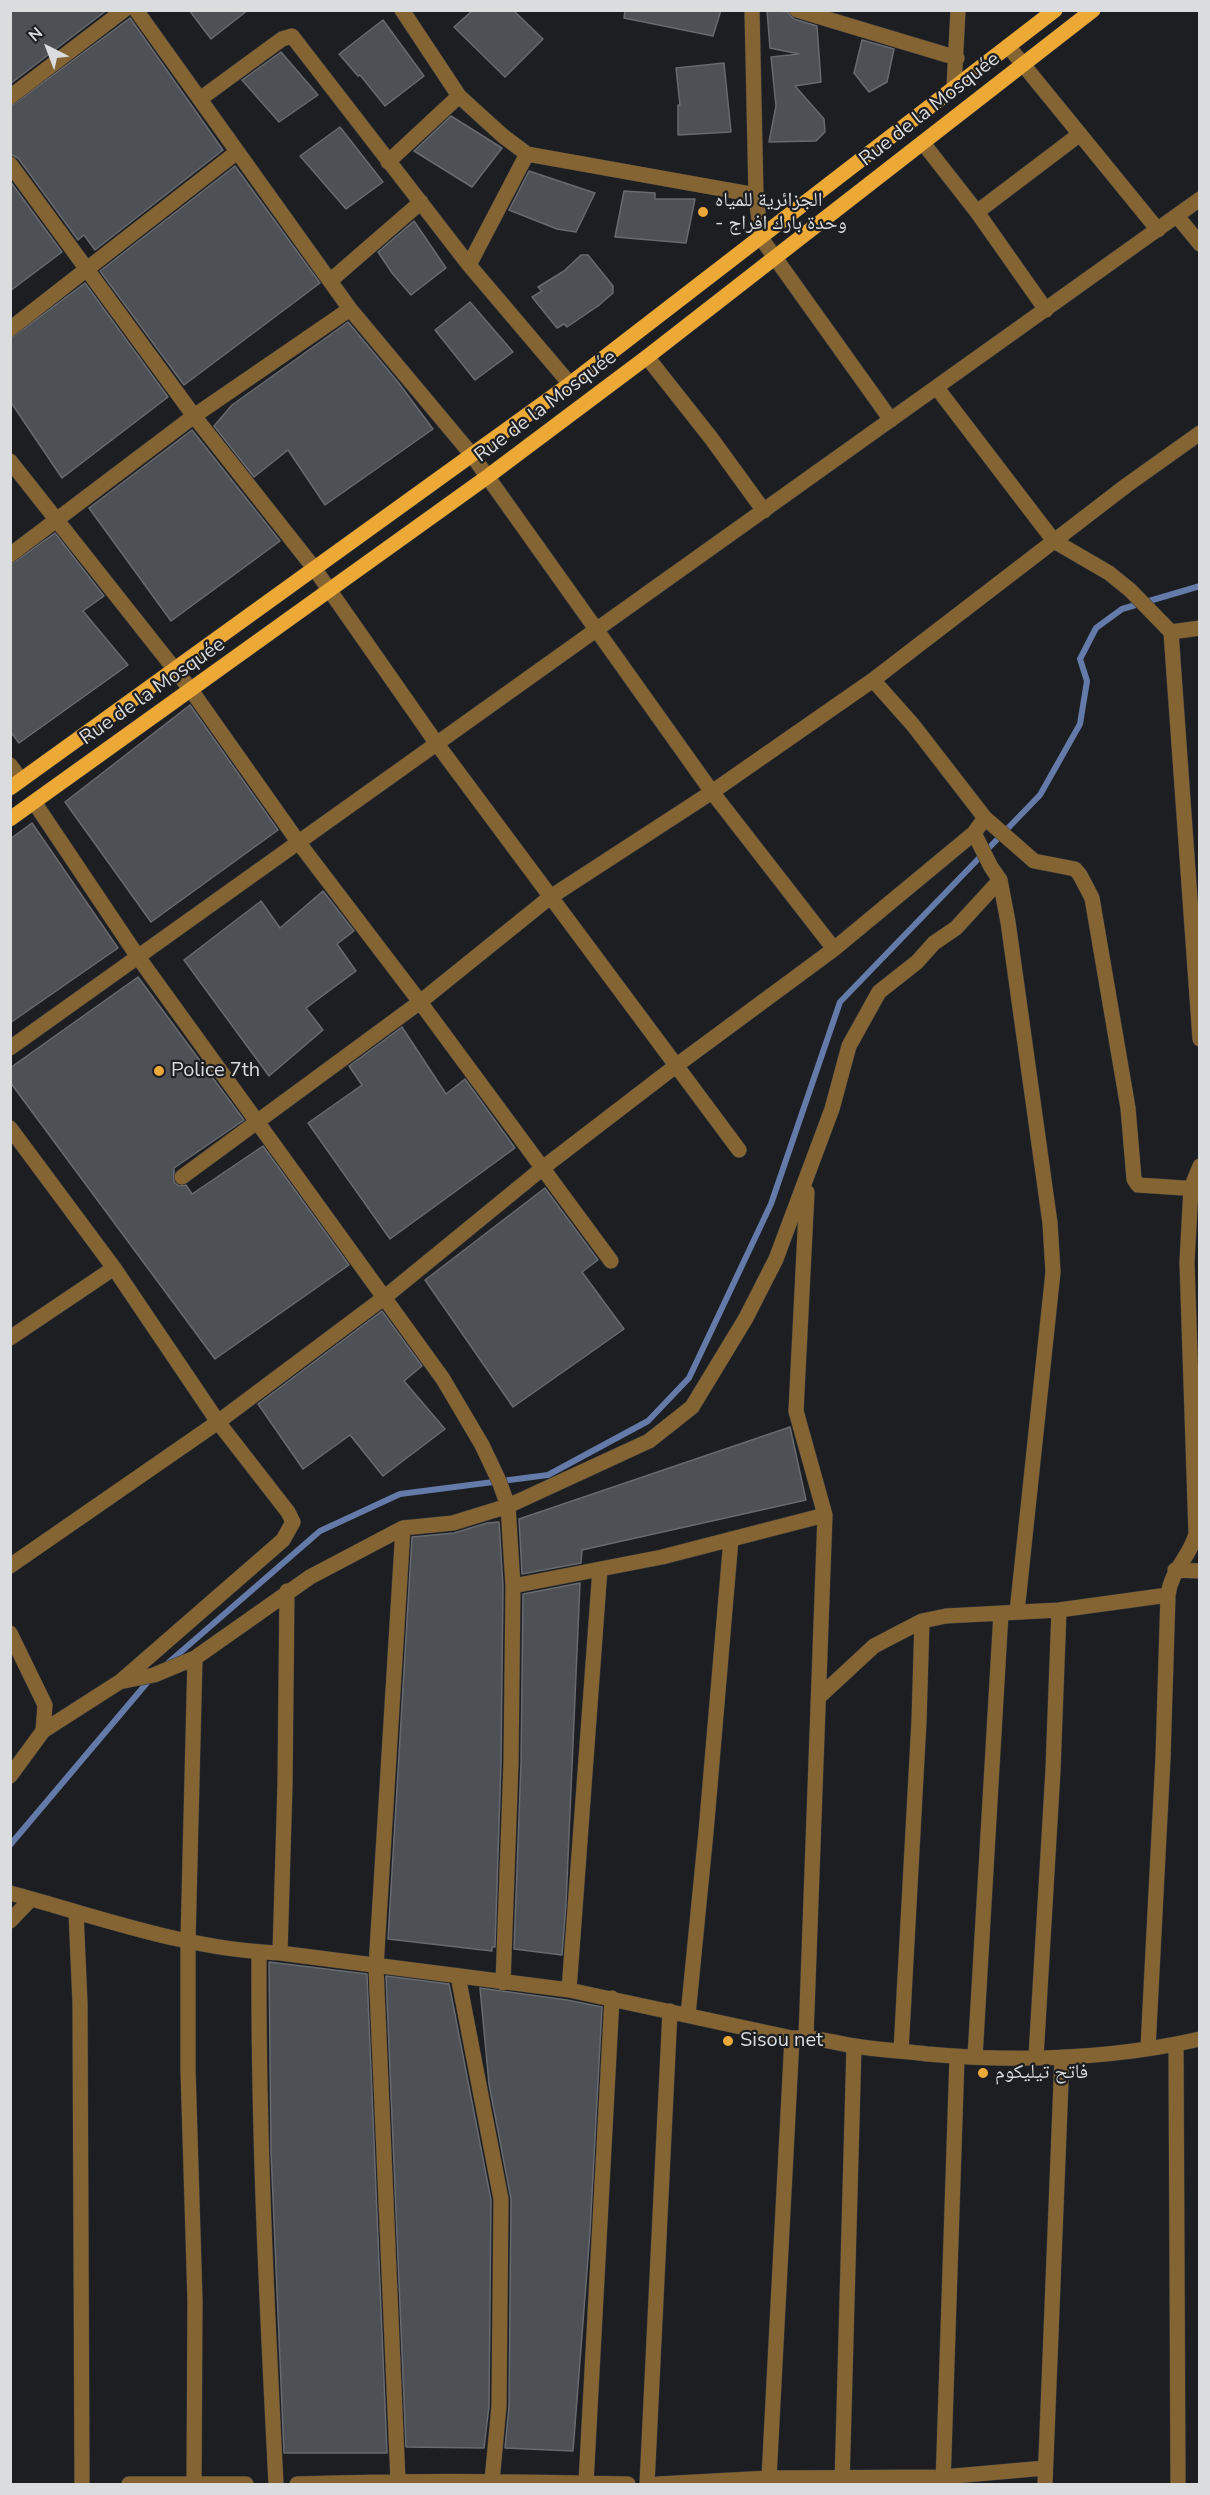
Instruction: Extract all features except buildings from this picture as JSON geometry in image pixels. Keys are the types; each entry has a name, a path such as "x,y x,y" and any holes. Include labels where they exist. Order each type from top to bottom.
{"main road":[{"path":"16,784 570,384 1055,10"},
{"name":"Rue de la Mosquée","path":"10,819 330,592 487,477 647,357 1093,10"}],"street":[{"path":"10,97 124,10"},
{"path":"136,10 350,309 472,455 712,792 834,949"},
{"path":"402,10 459,96 503,136 527,154 756,195"},
{"path":"752,10 756,195 761,238 891,420"},
{"path":"797,10 957,57"},
{"path":"954,87 958,10"},
{"path":"200,99 282,39 292,36 470,265 570,384"},
{"path":"1008,46 1158,230"},
{"path":"388,162 459,96"},
{"path":"976,212 1080,134"},
{"path":"923,143 1046,310"},
{"path":"10,329 237,152"},
{"path":"470,265 527,154"},
{"path":"10,164 194,416 314,568 436,744 739,1150"},
{"path":"10,1048 1200,198"},
{"path":"330,281 421,202"},
{"path":"1177,216 1200,244"},
{"path":"10,555 194,416 350,309"},
{"path":"647,357 711,438 764,511"},
{"path":"937,387 1054,541 1109,573 1130,590 1172,632 1200,1039"},
{"path":"182,1177 420,1002 549,898 712,792 873,680 1054,541 1200,433"},
{"path":"10,461 176,670 298,843 544,1167 611,1261"},
{"path":"1172,632 1200,628"},
{"path":"873,680 913,725 985,818 1034,861 1068,866 1080,875 1092,898 1128,1108 1134,1179 1138,1185 1195,1188"},
{"path":"10,765 16,784"},
{"path":"34,802 138,957 443,1379 483,1445 499,1481 508,1506 513,1586 511,1764 503,1983"},
{"path":"10,1566 218,1422 385,1297 544,1167 834,949 974,833 985,818"},
{"path":"974,833 1000,880 1008,922 1050,1223 1053,1272 1009,1613 975,2057"},
{"path":"121,1681 154,1675 195,1658 287,1591 350,1554 403,1528 453,1523 508,1506 649,1441 692,1407 746,1318 777,1259 832,1109 849,1046 879,992 917,962 934,943 956,928 1000,880"},
{"path":"10,1128 114,1268 218,1422 288,1512 293,1522 283,1540 121,1681 43,1731 10,1776"},
{"path":"1148,2048 1163,1758 1168,1595 1175,1570 1193,1545 1196,1534 1187,1262 1195,1188 1200,1166"},
{"path":"769,2478 819,1697 825,1515 796,1411 808,1177"},
{"path":"10,1338 114,1268"},
{"path":"513,1586 662,1557 825,1515"},
{"path":"398,2481 376,1967 403,1528"},
{"path":"688,2015 731,1539"},
{"path":"569,1990 600,1569"},
{"path":"1175,1570 1200,1571"},
{"path":"280,1953 287,1591"},
{"path":"819,1697 874,1646 922,1621 946,1616 1059,1610 1168,1595"},
{"path":"1036,2057 1059,1610"},
{"path":"901,2051 919,1721 922,1621"},
{"path":"10,1633 45,1705 43,1731"},
{"path":"194,2483 195,2301 188,2069 188,1941 195,1658"},
{"path":"10,1893 188,1941 259,1952 569,1990 854,2046 957,2057 1062,2057 1148,2048 1200,2039"},
{"path":"10,1921 31,1899"},
{"path":"76,1912 80,2003 82,2484"},
{"path":"259,1952 258,2080 276,2484"},
{"path":"458,1976 501,2199 499,2406 492,2481"},
{"path":"586,2483 612,1998"},
{"path":"647,2484 670,2011"},
{"path":"1176,2044 1178,2484"},
{"path":"843,2481 854,2046"},
{"path":"943,2481 957,2057"},
{"path":"1045,2484 1062,2057"},
{"path":"658,2484 769,2478 943,2481 1045,2468"},
{"path":"297,2484 398,2481 628,2484"},
{"path":"129,2484 246,2484"}],"waterway":[{"path":"168,1663 320,1531 400,1494 548,1475 648,1421 689,1378 771,1204 840,1002 1040,795 1080,724 1087,681 1080,659 1096,628 1122,609 1200,586"},
{"path":"10,1845 151,1678"}],"place":[{"name":"الجزائرية للمياه - وحدة بارك افراج","path":"703,212"},
{"name":"Police 7th","path":"159,1071"},
{"name":"Sisou net","path":"728,2041"},
{"name":"فاتح تيليكوم","path":"983,2073"}]}
